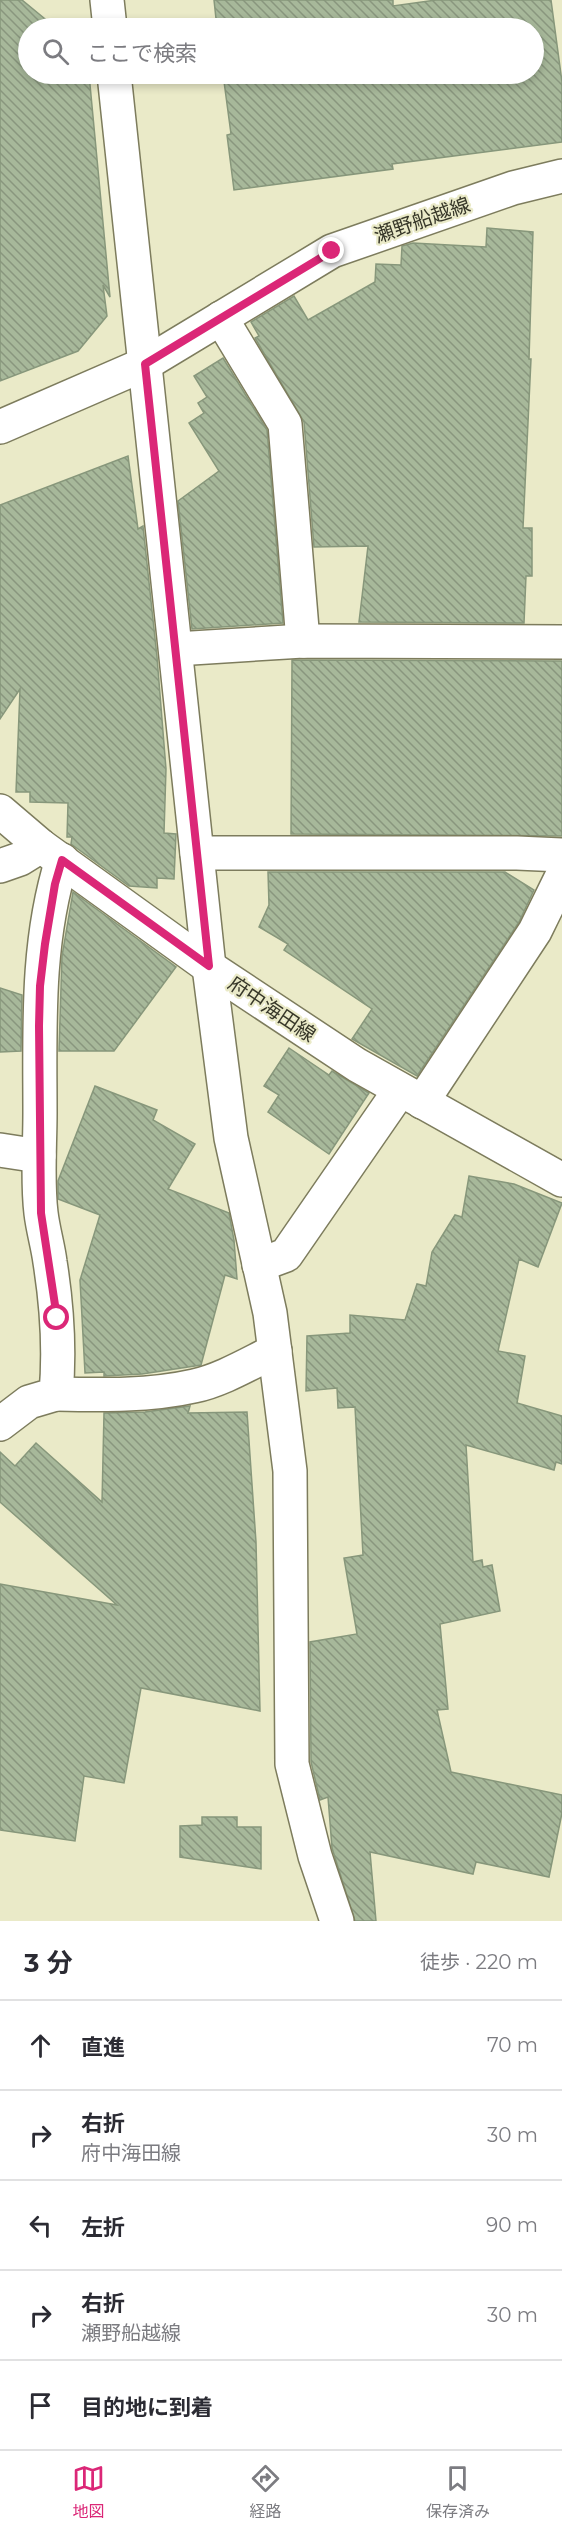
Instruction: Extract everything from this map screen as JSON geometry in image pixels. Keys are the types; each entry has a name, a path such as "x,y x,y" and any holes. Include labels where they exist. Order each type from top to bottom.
{"street":[{"path":"106,0 109,18"},
{"path":"115,84 209,966 231,1138 270,1313 290,1471 292,1764 315,1856 337,1921"},
{"name":"瀬野船越線","path":"0,427 145,364 332,251 513,188 562,176"},
{"path":"221,318 285,424 303,641"},
{"path":"176,649 303,641 562,642"},
{"name":"府中海田線","path":"0,811 52,853 209,966 357,1065 562,1180"},
{"path":"0,867 20,859 52,853 55,884 40,986 39,1156 41,1213 57,1318 59,1351 56,1394"},
{"path":"198,854 517,853 562,855"},
{"path":"259,1265 286,1255 411,1096 535,931 562,876"},
{"path":"0,1150 39,1156"},
{"path":"0,1424 29,1402 56,1394 112,1395 196,1386 249,1364 275,1350"}],"building":[{"path":"0,0 22,0 44,18 18,18 18,84 90,84 110,297 103,285 107,316 78,351 0,381"},
{"path":"214,0 393,0 393,6 436,0 551,0 562,82 562,142 392,164 393,169 234,190 227,135 231,134 224,84 544,84 544,18 216,18"},
{"path":"487,228 533,232 529,359 531,359 523,528 532,528 532,576 526,576 524,623 359,622 368,546 314,547 304,422 255,338 259,336 251,322 294,296 308,320 375,282 376,264 401,265 402,246 413,243 486,247"},
{"path":"223,358 267,430 283,623 192,629 178,501 219,471 189,423 204,413 198,403 207,397 194,376"},
{"path":"128,456 138,529 143,526 157,657 166,769 164,833 176,834 174,879 157,878 157,888 129,886 71,844 72,837 67,837 68,803 30,802 30,792 16,792 20,689 0,719 0,505"},
{"path":"292,660 562,661 562,836 291,834"},
{"path":"268,872 505,872 534,890 519,922 417,1076 352,1039 372,1009 284,950 288,944 259,927 269,905"},
{"path":"73,892 176,967 114,1051 59,1051 62,956"},
{"path":"0,988 22,995 21,1051 0,1052"},
{"path":"289,1048 329,1075 332,1071 369,1093 329,1154 268,1112 279,1095 264,1086"},
{"path":"95,1086 157,1110 153,1120 195,1144 168,1189 229,1213 237,1279 225,1275 201,1365 142,1374 104,1376 104,1372 85,1373 80,1280 100,1215 58,1199 58,1181"},
{"path":"469,1176 514,1184 562,1203 538,1267 519,1259 498,1351 525,1356 517,1403 562,1416 562,1464 556,1462 554,1470 466,1445 473,1562 482,1560 483,1567 492,1565 500,1611 440,1624 448,1709 437,1710 451,1772 562,1795 562,1813 549,1877 476,1862 473,1874 370,1852 376,1921 355,1921 332,1848 328,1797 320,1800 311,1762 310,1642 357,1634 344,1558 363,1555 355,1407 338,1408 337,1388 306,1391 307,1336 350,1333 350,1315 405,1320 417,1284 426,1286 432,1252 455,1215 462,1217"},
{"path":"190,1406 188,1413 247,1412 256,1542 260,1711 141,1688 124,1783 84,1776 75,1841 0,1830 0,1584 117,1605 0,1502 0,1452 15,1466 36,1443 102,1502 104,1413 145,1412"},
{"path":"202,1817 237,1817 237,1827 261,1827 261,1869 180,1857 180,1826 202,1825"}],"route":[{"path":"57,1318 41,1213 39,1026 40,986 45,944 55,884 62,860 209,966 145,364 332,251"}]}
